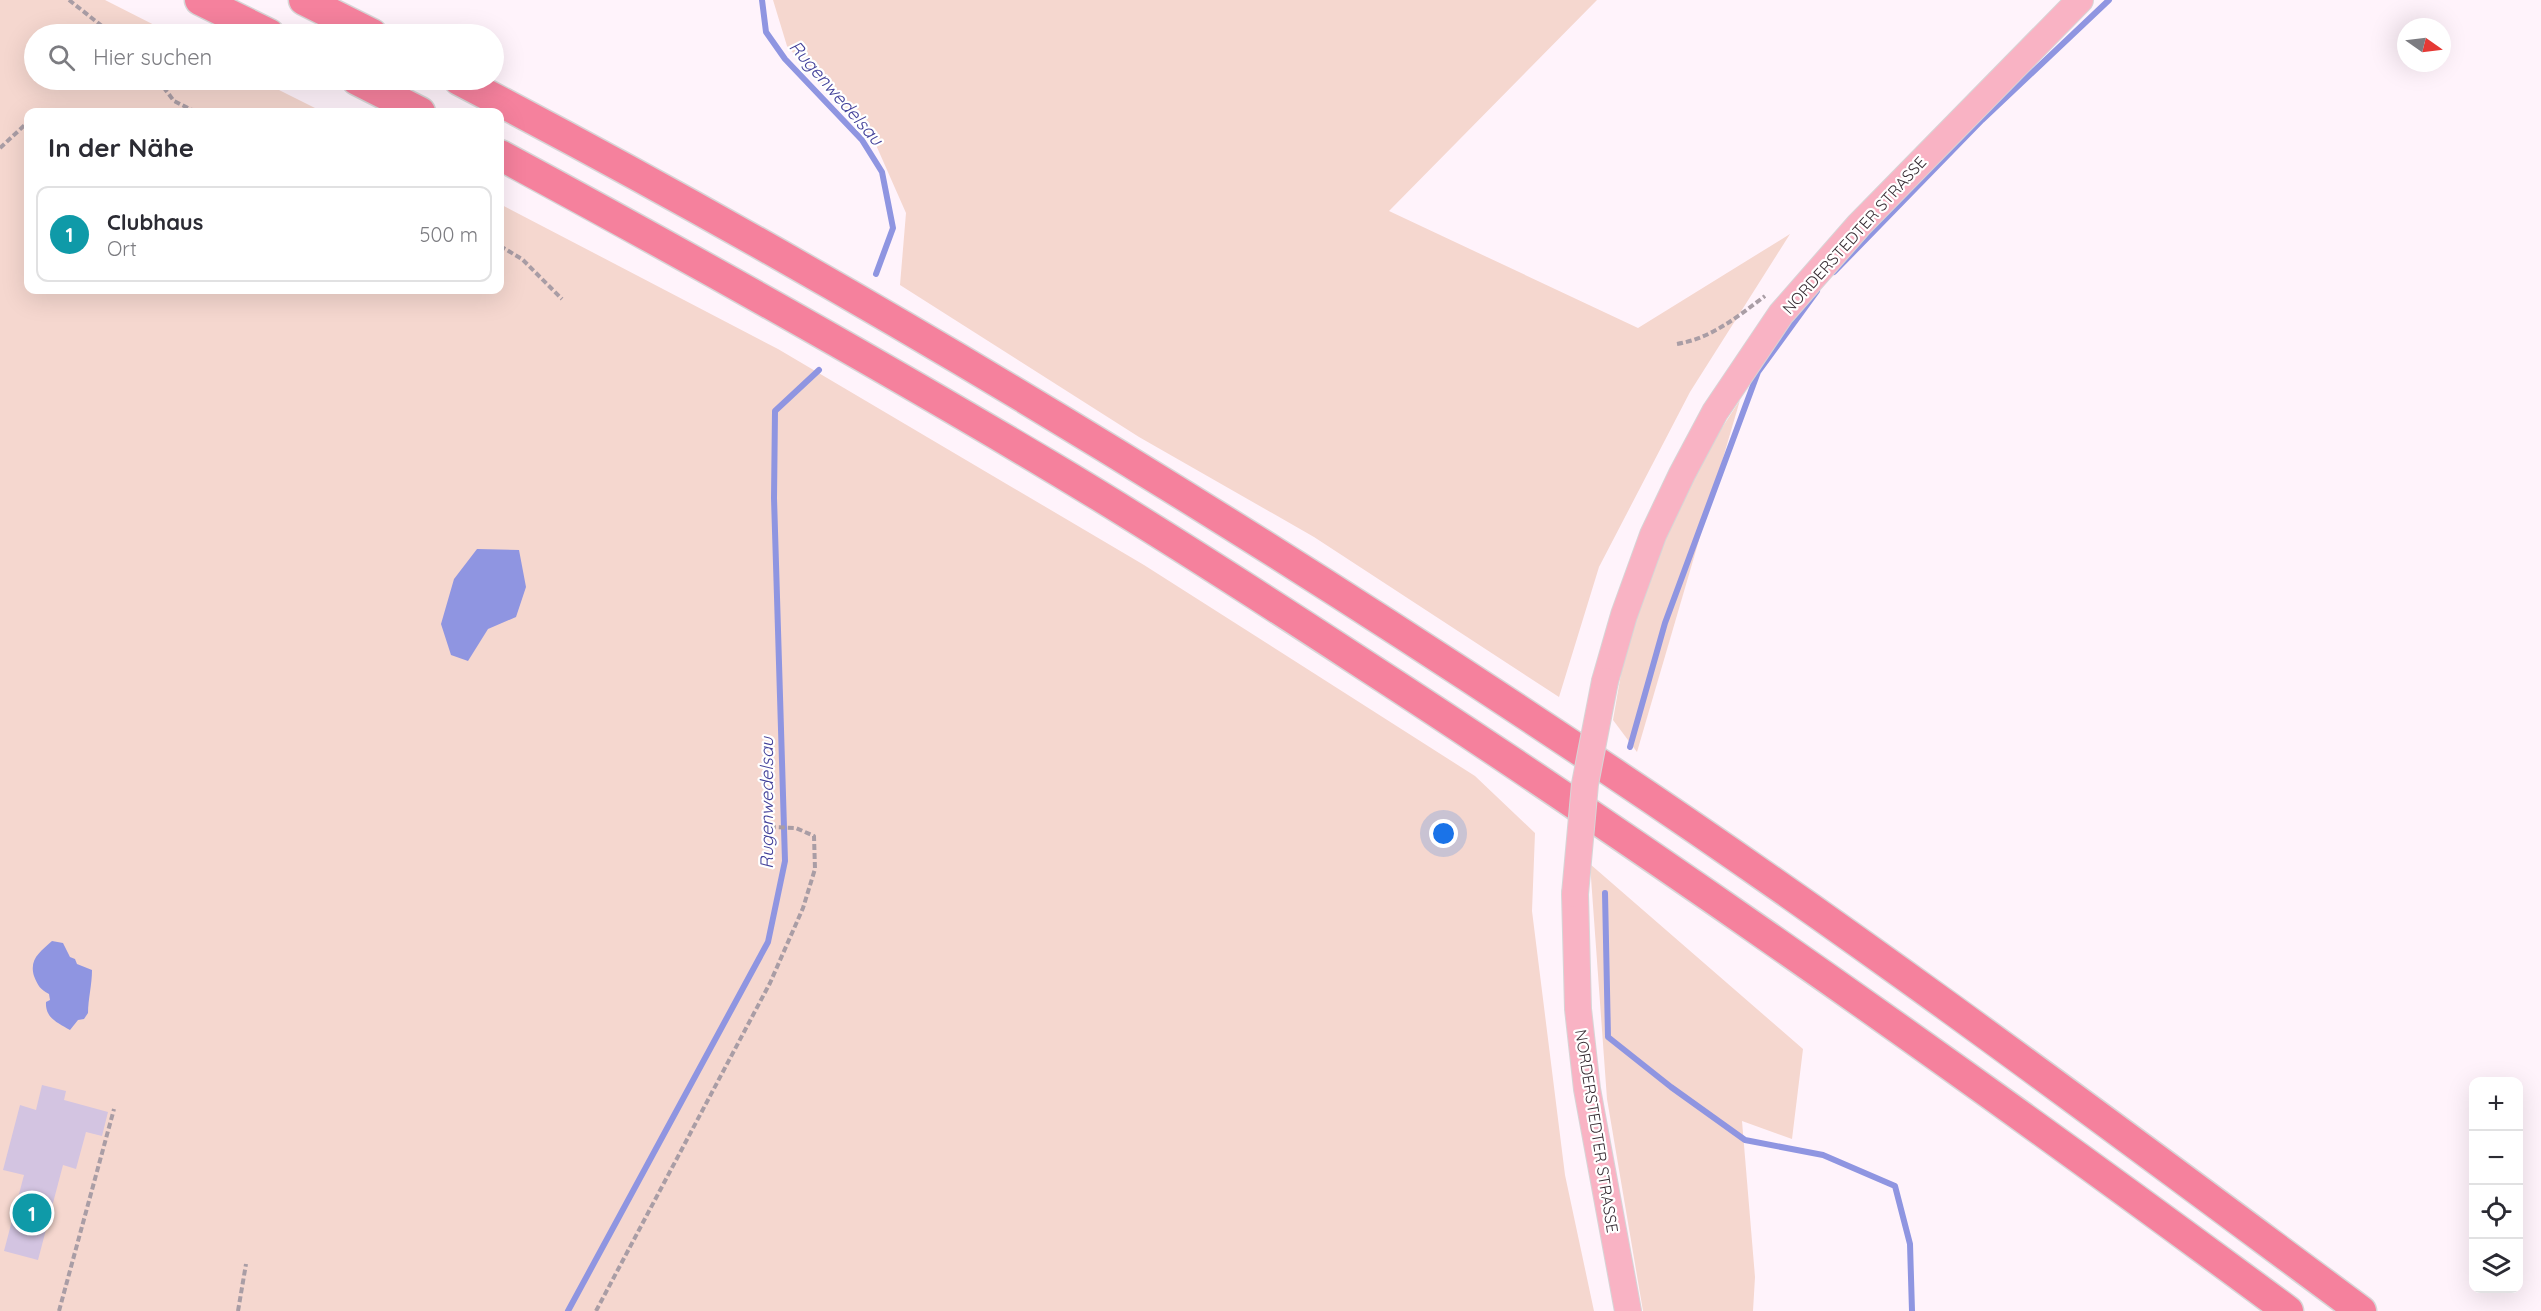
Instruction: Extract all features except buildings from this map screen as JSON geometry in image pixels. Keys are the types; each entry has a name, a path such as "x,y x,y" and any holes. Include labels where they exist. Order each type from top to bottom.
{"highway":[{"path":"200,0 248,24"},
{"path":"304,0 352,24"},
{"path":"377,90 412,108"},
{"path":"478,90 571,138 827,281 1088,436 1387,624 1615,773 1926,990 2361,1311"},
{"path":"504,157 740,285 1052,467 1310,629 1618,833 1893,1025 2288,1311"}],"main road":[{"name":"NORDERSTEDTER STRASSE","path":"1628,1311 1587,1089 1578,1009 1575,894 1585,784 1605,681 1624,615 1653,535 1682,474 1715,412 1780,314 1859,225 2080,0"}],"path":[{"path":"69,0 99,24"},
{"path":"166,90 174,101 188,108"},
{"path":"0,148 24,126"},
{"path":"504,248 522,259 562,299"},
{"path":"1677,344 1693,341 1719,330 1773,290"},
{"path":"596,1311 770,983 803,908 815,869 814,836 796,828 771,827 762,820"},
{"path":"59,1311 114,1109"},
{"path":"238,1311 246,1264"}],"shaded area":[{"path":"0,0 105,0 152,24 24,24 24,90 279,90 315,108 24,108 24,294 504,294 504,206 778,349 1144,565 1475,776 1535,833 1532,911 1565,1175 1594,1311 0,1311"},
{"path":"773,0 1597,0 1389,211 1638,328 1790,234 1690,392 1599,567 1559,697 1314,537 1139,437 900,285 906,213 876,145 787,46"},
{"path":"1740,400 1637,752 1613,720 1631,616 1688,480"},
{"path":"1590,864 1803,1049 1792,1139 1742,1121 1755,1277 1753,1311 1643,1311 1607,1099"}],"water":[{"path":"477,549 519,550 526,587 516,617 488,629 468,661 451,655 441,624 454,579"},
{"path":"52,941 63,943 70,957 75,959 77,964 92,970 88,1013 70,1030 50,1016 46,1008 46,1002 50,1000 49,994 40,987 34,976 34,960"}],"waterway":[{"name":"Rugenwedelsau","path":"762,0 766,32 785,59 862,140 882,172 893,228 876,274"},
{"path":"1834,272 1982,120 2109,0"},
{"path":"1630,747 1665,623 1758,372 1817,291"},
{"name":"Rugenwedelsau","path":"568,1311 768,942 785,861 774,498 775,411 819,370"},
{"path":"1605,893 1608,1037 1671,1087 1745,1140 1823,1155 1895,1186 1910,1244 1912,1311"}],"place":[{"name":"Clubhaus","path":"32,1213"}]}
